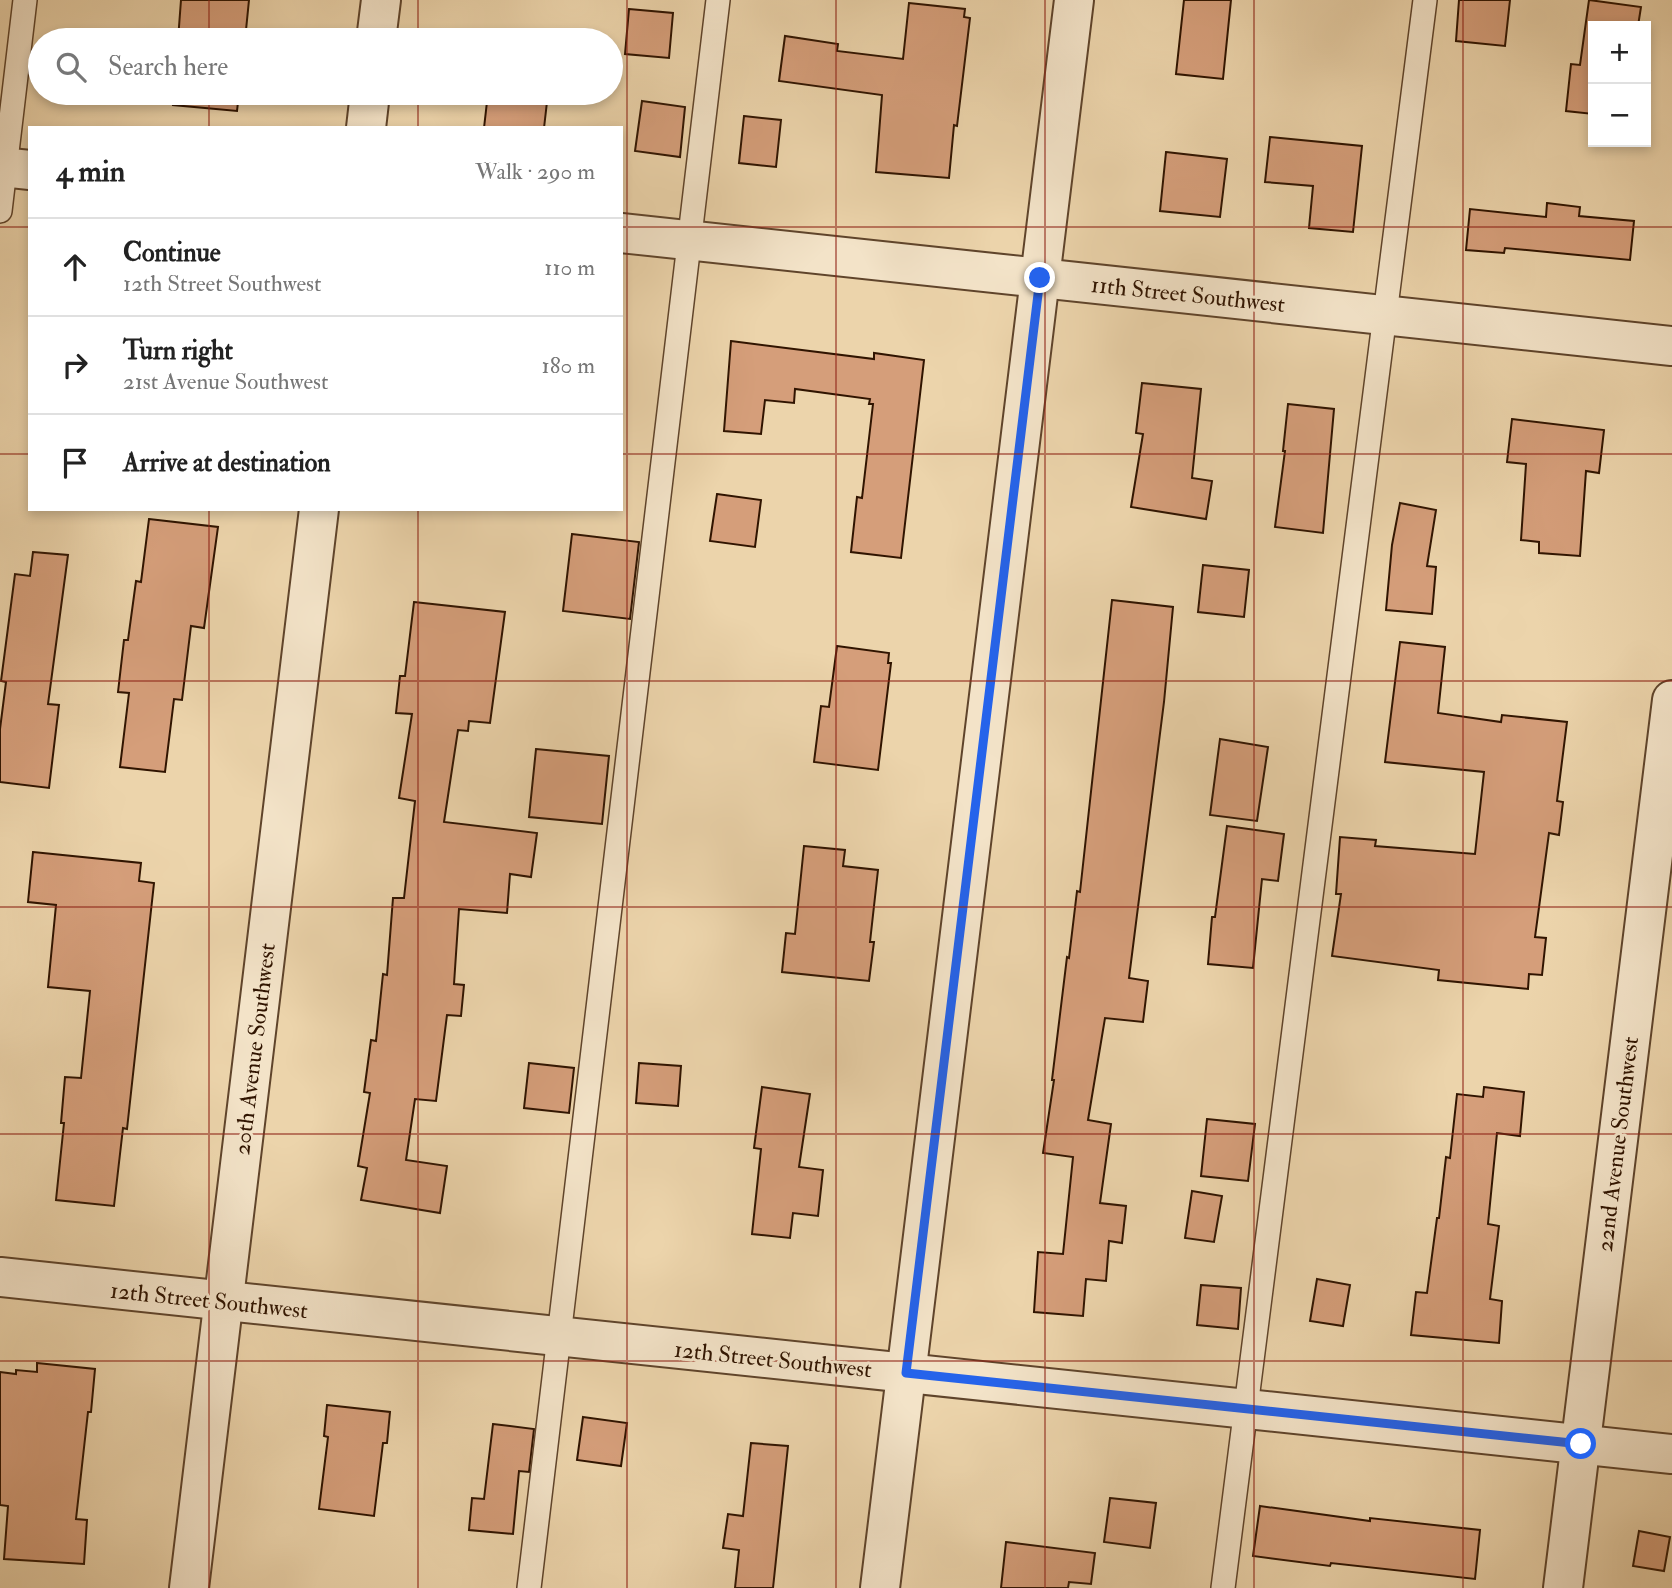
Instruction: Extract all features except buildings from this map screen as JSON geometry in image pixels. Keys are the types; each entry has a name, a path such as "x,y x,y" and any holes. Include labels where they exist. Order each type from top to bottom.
{"street":[{"path":"378,28 381,0"},
{"path":"880,1588 1074,0"},
{"path":"366,126 369,105"},
{"name":"11th Street Southwest","path":"623,233 1672,346"},
{"name":"20th Avenue Southwest","path":"189,1588 319,511"},
{"name":"22nd Avenue Southwest","path":"1563,1588 1672,700"},
{"name":"12th Street Southwest","path":"0,1277 1672,1454"}],"lane":[{"path":"0,211 12,168 25,0"},
{"path":"529,1588 718,0"},
{"path":"1223,1588 1425,0"}],"route":[{"path":"1040,278 906,1373 1581,1444"}]}
